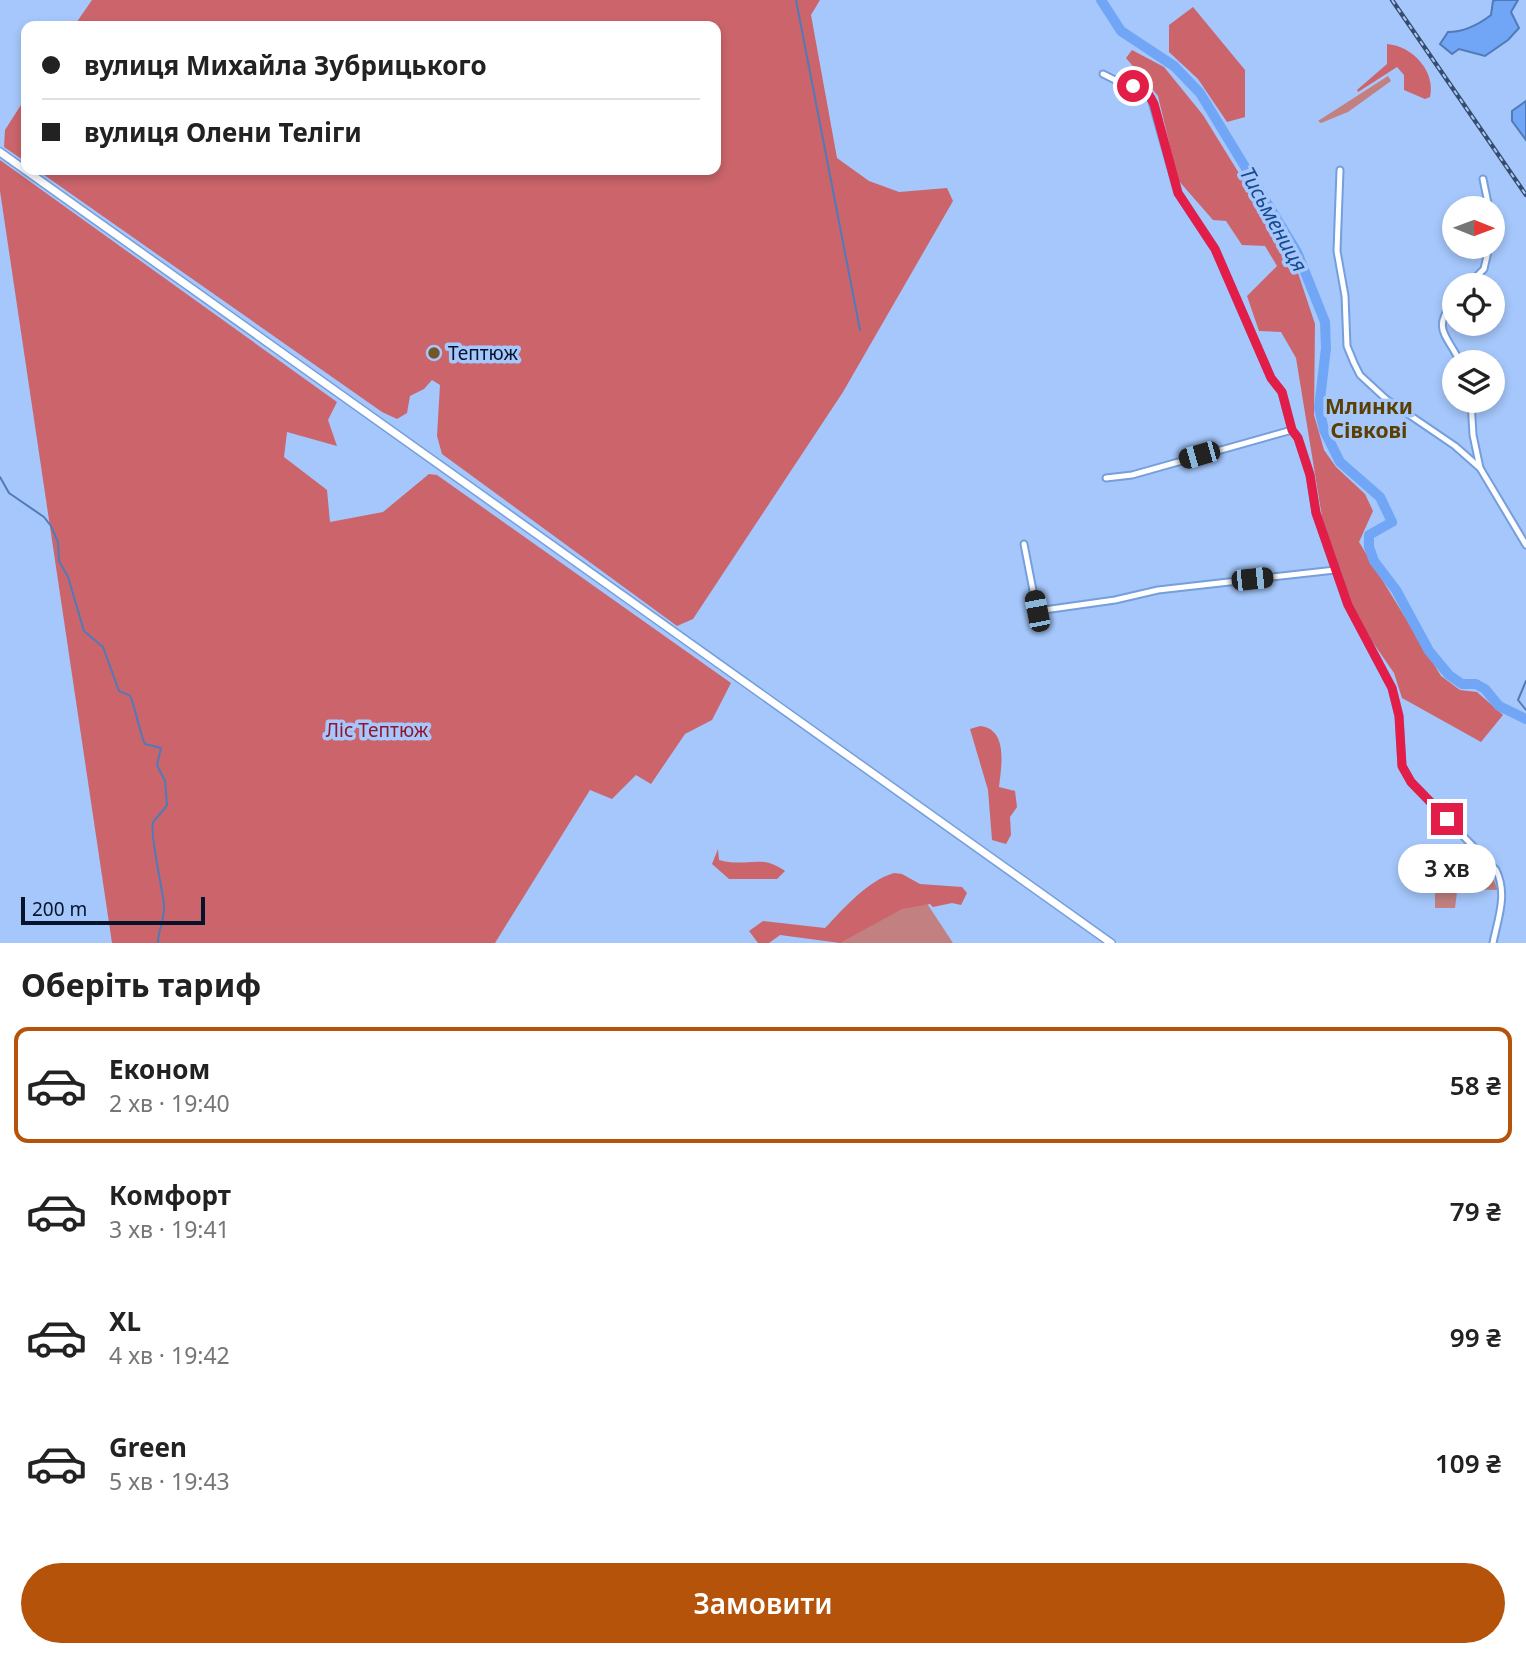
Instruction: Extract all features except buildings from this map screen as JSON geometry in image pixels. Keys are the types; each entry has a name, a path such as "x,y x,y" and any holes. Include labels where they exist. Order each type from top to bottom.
{"street":[{"path":"1103,74 1151,98 1178,193 1215,249 1271,378 1282,392 1292,430 1298,438 1310,475 1316,513 1335,570 1359,628 1392,688 1406,774 1496,870 1501,880 1504,888 1493,943"},
{"path":"0,152 21,167"},
{"path":"1340,170 1337,251 1345,296 1347,346 1354,363 1360,374 1386,399 1455,446 1480,468 1526,545"},
{"path":"32,175 833,747 1052,898 1111,943"},
{"path":"1483,179 1487,196"},
{"path":"1472,413 1480,468"},
{"path":"1106,478 1132,475 1292,430"},
{"path":"1024,544 1037,611 1115,600 1158,590 1335,570"}],"shaded area":[{"path":"1388,76 1391,81 1348,112 1321,123 1318,121"},
{"path":"1435,876 1459,876 1455,908 1435,908"},
{"path":"1461,876 1492,876 1498,890 1459,889"},
{"path":"926,902 953,943 837,943 904,904"}],"green space":[{"path":"92,0 820,0 811,15 837,158 869,181 899,192 947,188 953,201 843,392 693,619 677,626 442,454 437,436 440,385 432,380 424,389 410,396 407,413 397,419 382,412 44,175 721,175 721,21 77,21"},
{"path":"1193,7 1245,70 1245,117 1227,122 1198,79 1169,52 1169,25"},
{"path":"1387,44 1406,50 1420,62 1429,78 1430,97 1425,99 1404,90 1404,75 1397,67 1358,92 1357,90 1387,64"},
{"path":"1132,50 1164,67 1203,115 1295,264 1315,324 1314,415 1324,450 1336,467 1365,494 1373,511 1359,542 1441,676 1460,690 1477,692 1503,715 1481,742 1402,698 1394,673 1354,615 1323,523 1296,358 1281,332 1259,331 1247,296 1277,266 1265,246 1242,245 1226,221 1213,220 1178,180 1158,96 1126,58"},
{"path":"21,105 21,159 4,147 5,130"},
{"name":"Ліс Тептюж","path":"0,160 337,402 328,420 337,446 287,432 284,457 327,490 330,522 383,512 429,474 437,475 731,683 712,720 685,734 651,784 636,775 612,799 590,790 495,943 112,943 0,191"},
{"path":"980,726 995,734 999,742 1002,760 999,787 1015,791 1017,807 1010,817 1011,835 1006,844 992,840 988,790 970,729"},
{"path":"718,849 719,860 768,863 785,871 777,879 729,879 712,864"},
{"path":"894,873 902,874 920,884 962,887 967,893 961,905 952,903 933,907 930,904 902,909 840,943 780,935 769,943 758,943 749,931 763,921 825,928 865,889"}],"water":[{"path":"1518,0 1511,12 1519,28 1508,40 1485,56 1459,49 1452,54 1440,44 1448,32 1471,27 1491,15 1493,1"},
{"path":"1526,101 1526,140 1512,121 1512,111"}],"waterway":[{"path":"796,0 860,330"},
{"name":"Тисьмениця","path":"1101,0 1121,31 1174,66 1200,93 1297,252 1325,322 1326,348 1319,408 1324,430 1340,462 1380,497 1392,522 1369,535 1369,547 1374,561 1396,590 1429,651 1449,675 1462,684 1476,684 1485,689 1499,706 1526,719"},
{"path":"0,477 9,493 44,517 51,526 58,542 59,561 68,577 84,631 103,647 119,691 131,698 145,744 161,748 157,765 165,781 167,805 154,821 152,828 164,905 158,943"},
{"path":"1526,681 1518,700 1526,710"}],"railway":[{"path":"1392,0 1526,195"}],"place":[{"name":"Тептюж","path":"434,353"}],"district":[{"name":"Млинки Сівкові","path":"1369,418"}],"route":[{"path":"1133,86 1149,95 1154,104 1178,193 1215,249 1271,378 1282,392 1292,430 1298,438 1310,475 1316,513 1348,605 1392,688 1399,716 1402,766 1411,782 1447,819"}]}
